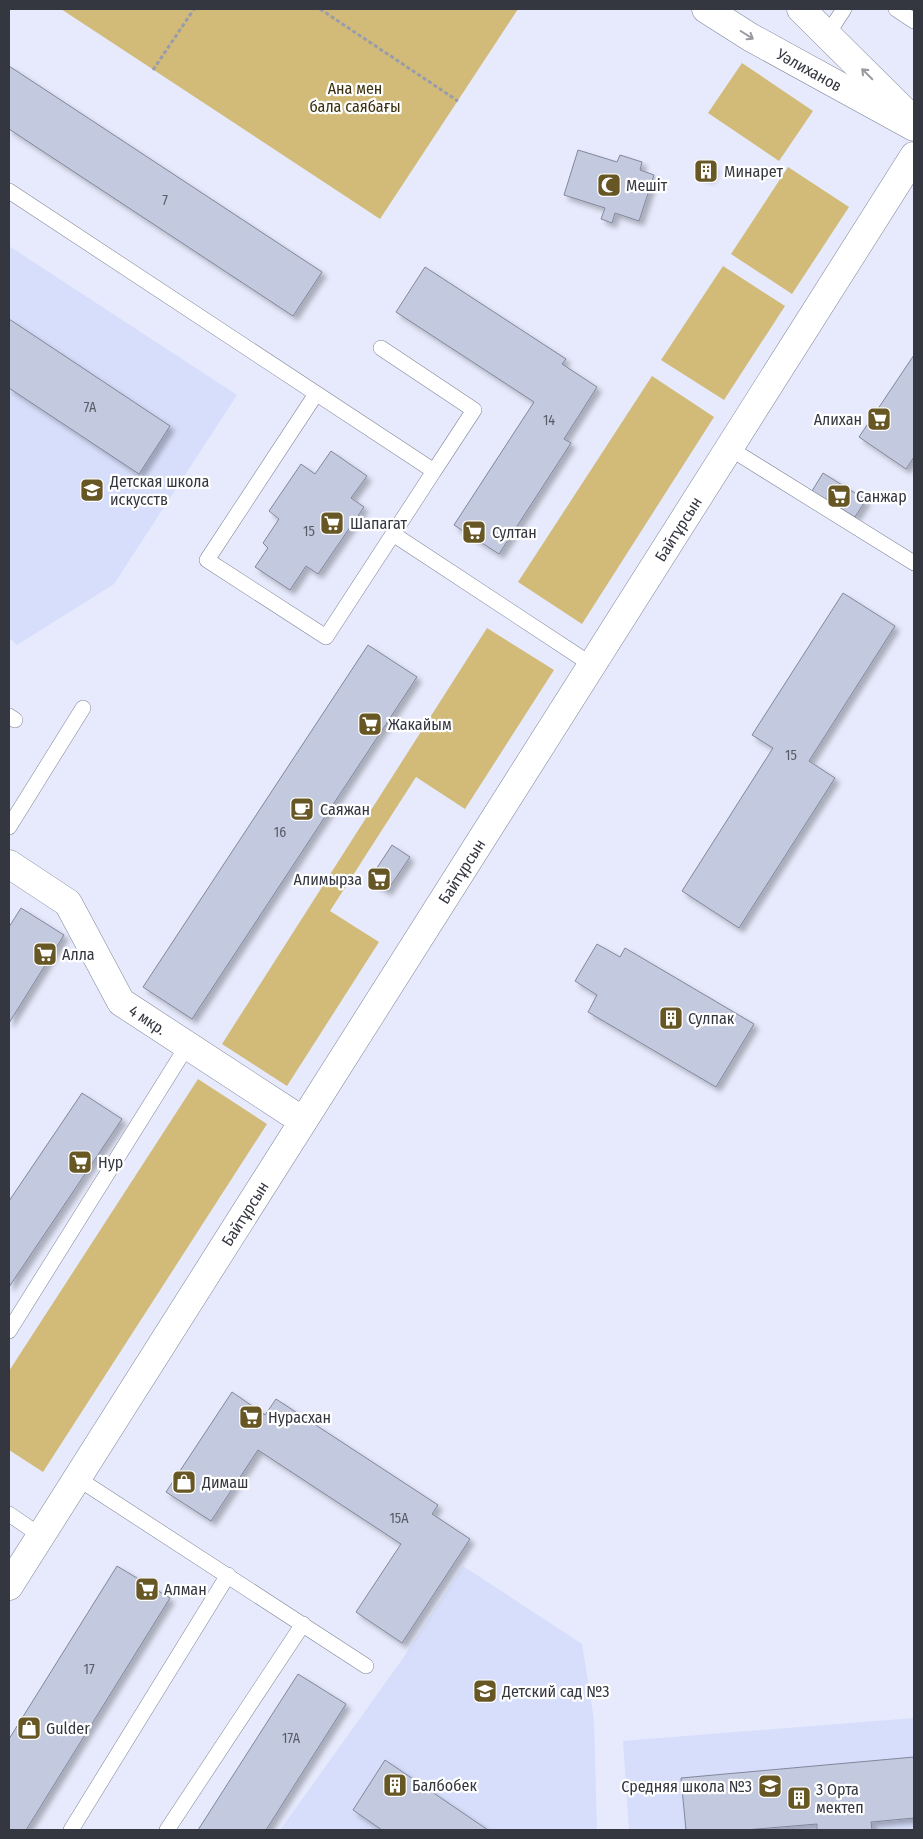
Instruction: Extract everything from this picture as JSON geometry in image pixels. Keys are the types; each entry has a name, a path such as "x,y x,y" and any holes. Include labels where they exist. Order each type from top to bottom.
{"street":[{"name":"Уәлиханов","path":"706,9 750,37 914,127"},
{"name":"Уәлиханов","path":"801,9 914,121"},
{"name":"Байтұрсын","path":"9,1586 914,156"},
{"name":"4 мкр.","path":"9,864 68,903 121,1002 303,1122"}],"lane":[{"path":"827,35 844,9"},
{"path":"896,9 914,21"},
{"path":"9,191 434,471"},
{"path":"316,394 207,560 326,637 474,410 381,348"},
{"path":"729,448 914,564"},
{"path":"393,534 592,665"},
{"path":"9,827 83,708"},
{"path":"9,1331 187,1046"},
{"path":"77,1478 366,1666"},
{"path":"9,1514 41,1536"},
{"path":"71,1830 228,1575"},
{"path":"168,1830 303,1624"}],"path":[{"path":"153,70 194,9"},
{"path":"320,9 458,101"}],"shaded area":[{"name":"Детская школа искусств","path":"9,246 237,395 114,584 17,645 9,638"},
{"name":"Детский сад №3","path":"463,1566 582,1644 594,1720 597,1830 280,1830 401,1661"},
{"name":"Средняя школа №3","path":"914,1718 914,1830 629,1830 623,1741"}],"green space":[{"name":"Ана мен бала саябағы","path":"61,9 518,9 380,219"},
{"path":"742,63 813,111 779,161 708,113"},
{"path":"788,167 849,207 792,294 731,254"},
{"path":"723,266 785,306 724,400 661,360"},
{"path":"652,376 714,417 582,624 518,582"},
{"path":"487,628 554,670 465,809 416,777 330,911 379,942 287,1086 222,1044"},
{"path":"198,1079 267,1124 43,1472 9,1450 9,1371"}],"building":[{"path":"9,66 322,272 293,316 9,129"},
{"name":"Мешіт","path":"578,150 617,162 620,155 642,162 640,170 654,175 639,221 615,213 612,223 601,219 605,208 564,195"},
{"name":"Минарет","path":"701,163 713,166 710,178 699,175"},
{"path":"425,267 566,359 562,364 597,387 564,439 571,443 499,554 454,525 534,402 396,312"},
{"name":"Детская школа искусств","path":"9,319 170,426 139,474 9,388"},
{"path":"914,355 914,457 906,469 859,437"},
{"path":"331,451 367,476 351,498 364,507 318,574 306,566 290,590 255,567 268,548 263,543 279,519 269,511 301,464 315,474"},
{"name":"Санжар","path":"823,473 866,500 855,517 812,491"},
{"path":"843,593 895,626 809,761 835,778 739,928 682,891 773,748 752,735"},
{"path":"368,645 417,677 192,1019 143,987"},
{"path":"392,845 410,857 387,891 369,880"},
{"path":"21,908 64,935 9,1023 9,927"},
{"name":"Сулпак","path":"597,944 620,957 625,948 754,1024 716,1087 588,1012 597,995 575,981"},
{"path":"82,1093 122,1119 9,1287 9,1201"},
{"path":"232,1392 265,1415 276,1399 438,1505 432,1514 470,1539 402,1643 356,1612 401,1544 258,1450 211,1521 166,1492"},
{"path":"117,1566 170,1598 26,1830 9,1830 9,1739"},
{"path":"298,1674 346,1704 266,1830 198,1830"},
{"name":"3 Орта мектеп","path":"914,1757 914,1818 871,1822 872,1830 817,1830 817,1824 745,1830 686,1830 681,1778"},
{"name":"Балбобек","path":"385,1760 488,1830 382,1830 353,1810"}],"place":[{"name":"Минарет","path":"706,171"},
{"name":"Мешіт","path":"609,185"},
{"name":"Алихан","path":"879,419"},
{"name":"Детская школа искусств","path":"92,490"},
{"name":"Санжар","path":"839,496"},
{"name":"Шапагат","path":"332,523"},
{"name":"Султан","path":"474,532"},
{"name":"Жакайым","path":"370,724"},
{"name":"Саяжан","path":"302,809"},
{"name":"Алимырза","path":"379,879"},
{"name":"Алла","path":"45,954"},
{"name":"Сулпак","path":"671,1018"},
{"name":"Нур","path":"80,1162"},
{"name":"Нурасхан","path":"251,1417"},
{"name":"Димаш","path":"184,1482"},
{"name":"Алман","path":"147,1589"},
{"name":"Детский сад №3","path":"485,1691"},
{"name":"Gulder","path":"29,1728"},
{"name":"Балбобек","path":"395,1785"},
{"name":"Средняя школа №3","path":"770,1786"},
{"name":"3 Орта мектеп","path":"799,1798"}]}
